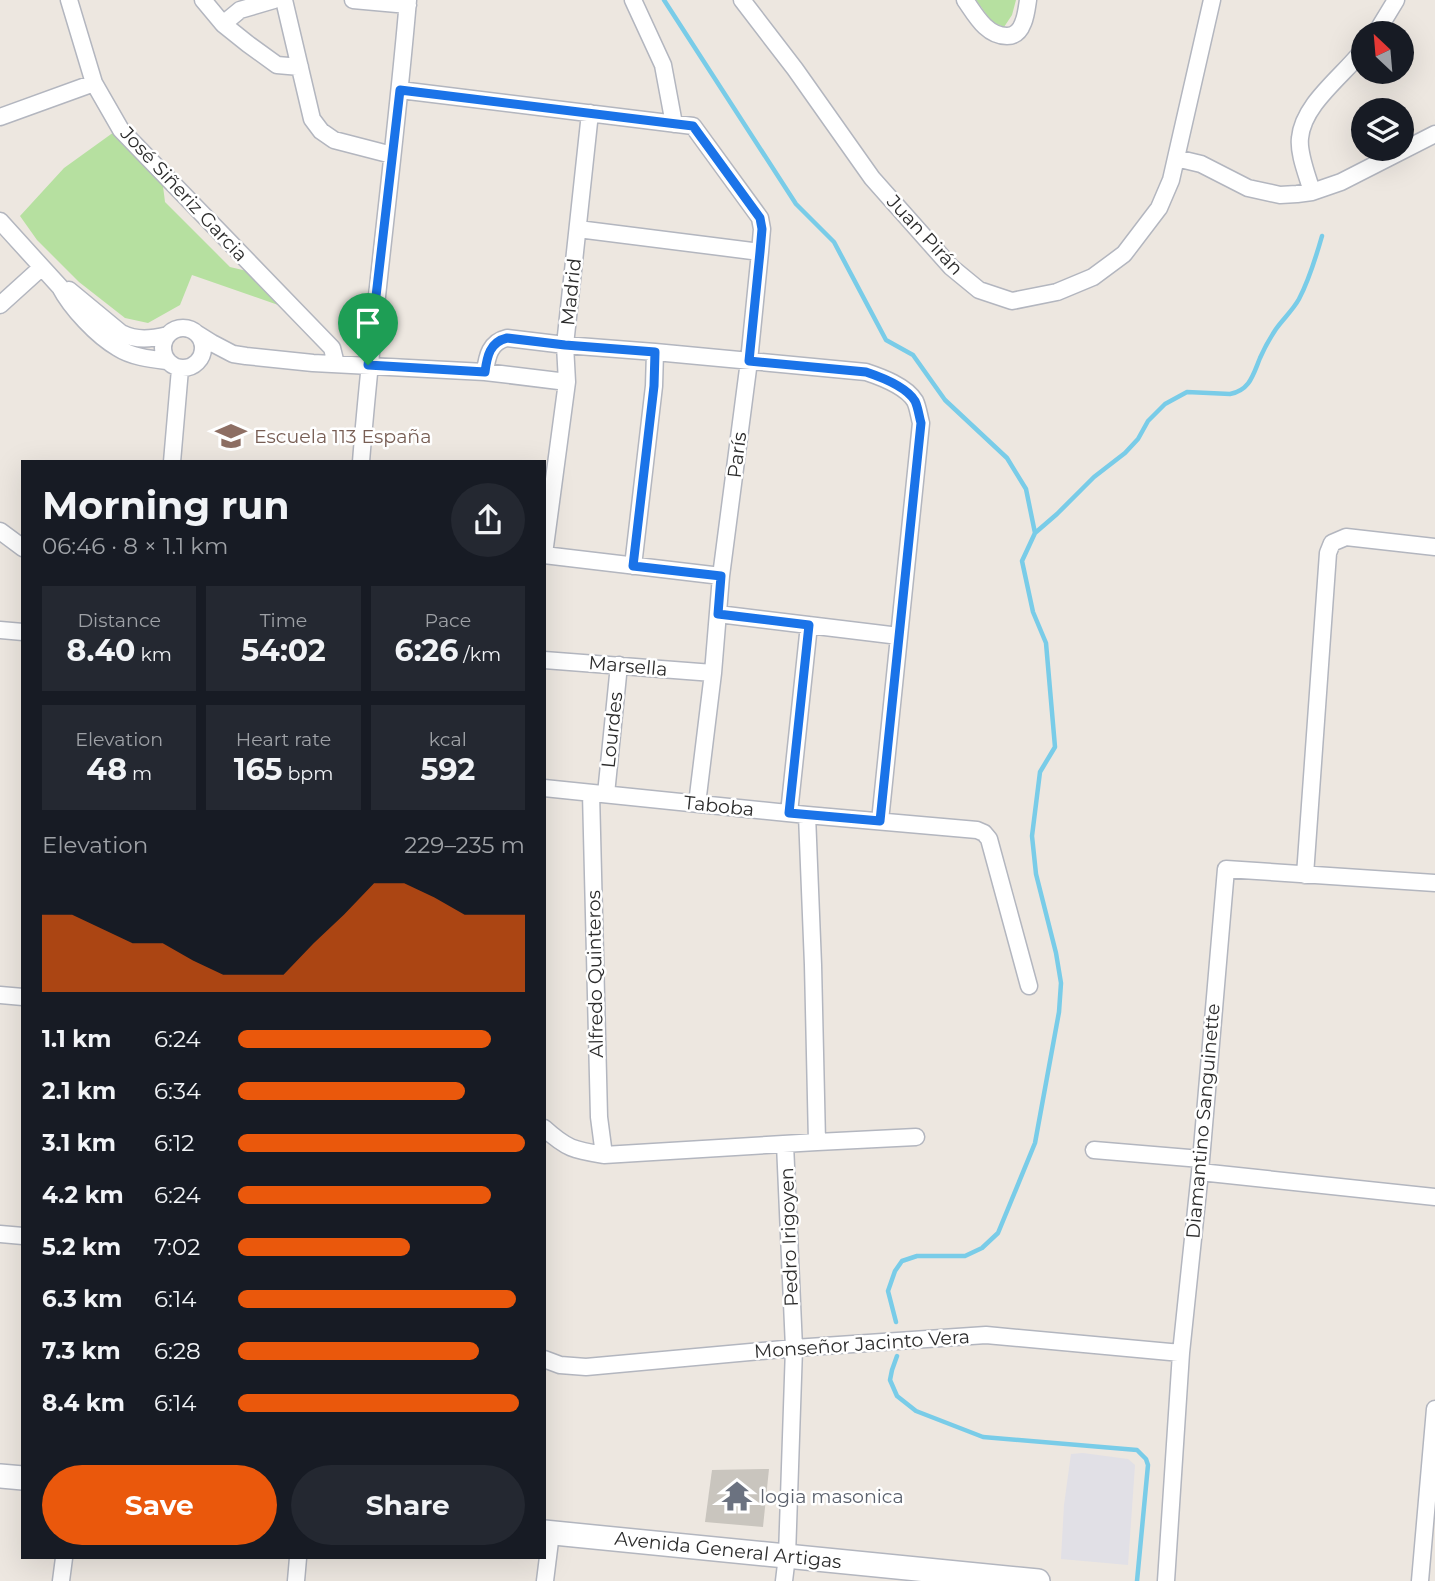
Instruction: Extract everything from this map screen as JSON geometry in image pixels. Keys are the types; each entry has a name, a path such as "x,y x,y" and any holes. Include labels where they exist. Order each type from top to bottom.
{"main road":[{"path":"0,1476 21,1478"},
{"name":"Avenida General Artigas","path":"547,1533 1038,1581"}],"street":[{"name":"José Siñeriz Garcia","path":"69,0 94,83 121,130 332,348 336,364"},
{"path":"203,0 223,24 277,65 300,67"},
{"path":"223,24 240,10 274,0"},
{"path":"284,0 313,119 321,131 334,140 392,155"},
{"path":"353,0 408,2 368,365 361,460"},
{"path":"400,90 674,124 663,65 633,0"},
{"name":"Juan Pirán","path":"742,0 795,69 872,178 951,267 979,290 1012,301 1057,292 1093,277 1124,254 1159,208 1171,180 1212,0"},
{"path":"965,0 991,32 1005,36 1012,36 1019,31 1028,0"},
{"path":"1383,21 1396,0"},
{"path":"1312,192 1299,140 1303,124 1309,109 1351,65"},
{"path":"0,117 94,83"},
{"name":"Madrid","path":"546,539 567,382 565,345 590,113"},
{"name":"París","path":"674,124 693,126 760,218 762,229 697,804"},
{"path":"1176,158 1201,164 1248,188 1280,195 1312,192 1341,182 1435,134"},
{"path":"0,221 60,287 81,315 105,339 120,349 187,369 198,362 233,354"},
{"path":"578,229 760,252"},
{"path":"0,305 42,267"},
{"path":"60,287 73,292 121,333 134,339 168,334 179,328 191,330 233,354 336,364 485,372 567,382"},
{"path":"197,333 203,344 198,362"},
{"path":"168,334 162,351 174,365 172,460"},
{"path":"485,372 492,346 498,340 507,338 866,372 884,377 914,400 921,423 880,821"},
{"path":"633,566 654,386 655,352"},
{"path":"0,531 21,547"},
{"path":"1305,874 1328,553 1332,543 1346,537 1435,547"},
{"path":"546,554 721,576"},
{"path":"718,614 899,636"},
{"path":"789,813 809,625"},
{"path":"0,630 21,632"},
{"name":"Marsella","path":"546,660 713,673"},
{"name":"Lourdes","path":"598,794 619,665"},
{"name":"Taboba","path":"546,788 977,830 989,839 1029,986"},
{"name":"Alfredo Quinteros","path":"598,794 599,1117 604,1155"},
{"path":"807,815 817,1142"},
{"name":"Diamantino Sanguinette","path":"1166,1581 1181,1353 1226,869 1435,883"},
{"path":"0,995 21,997"},
{"path":"546,1130 574,1150 604,1155 916,1137"},
{"name":"Pedro Irigoyen","path":"784,1581 794,1348 785,1144"},
{"path":"1094,1150 1435,1197"},
{"path":"0,1234 21,1236"},
{"name":"Monseñor Jacinto Vera","path":"546,1360 560,1365 586,1367 794,1348 986,1335 1181,1353"},
{"path":"1420,1581 1435,1409"},
{"path":"546,1557 547,1533"},
{"path":"61,1581 64,1559"},
{"path":"296,1581 298,1559"},
{"path":"545,1581 546,1559"}],"shaded area":[{"path":"1071,1454 1128,1459 1135,1465 1128,1565 1061,1559 1064,1505"}],"green space":[{"path":"976,0 1016,0 1012,15 1004,27 992,22"},
{"path":"114,132 163,186 165,202 230,267 247,271 281,306 192,275 180,305 148,323 125,318 79,282 37,240 20,216 64,168"}],"building":[{"name":"logia masonica","path":"769,1469 763,1527 705,1522 712,1470"}],"waterway":[{"path":"664,0 796,204 834,242 886,340 913,355 945,400 1007,458 1026,489 1035,533 1022,561 1033,612 1046,643 1055,747 1040,772 1032,836 1036,874 1061,983 1059,1012 1035,1143 998,1233 982,1248 965,1256 917,1256 902,1261 895,1271 888,1291 896,1322"},
{"path":"1035,533 1094,477 1125,453 1138,439 1148,421 1165,404 1187,392 1230,394 1246,385 1276,329 1299,299 1322,236"},
{"path":"897,1356 890,1380 897,1396 916,1411 983,1437 1137,1450 1148,1465 1137,1581"}],"place":[{"name":"Escuela 113 España","path":"231,436"},
{"name":"logia masonica","path":"737,1496"}],"route":[{"path":"400,90 693,126 760,218 762,229 749,361 866,372 884,377 914,400 921,423 880,821 789,813 809,625 718,614 721,576 633,566 654,386 655,352 507,338 498,340 492,346 485,372 368,365 400,90"}]}
